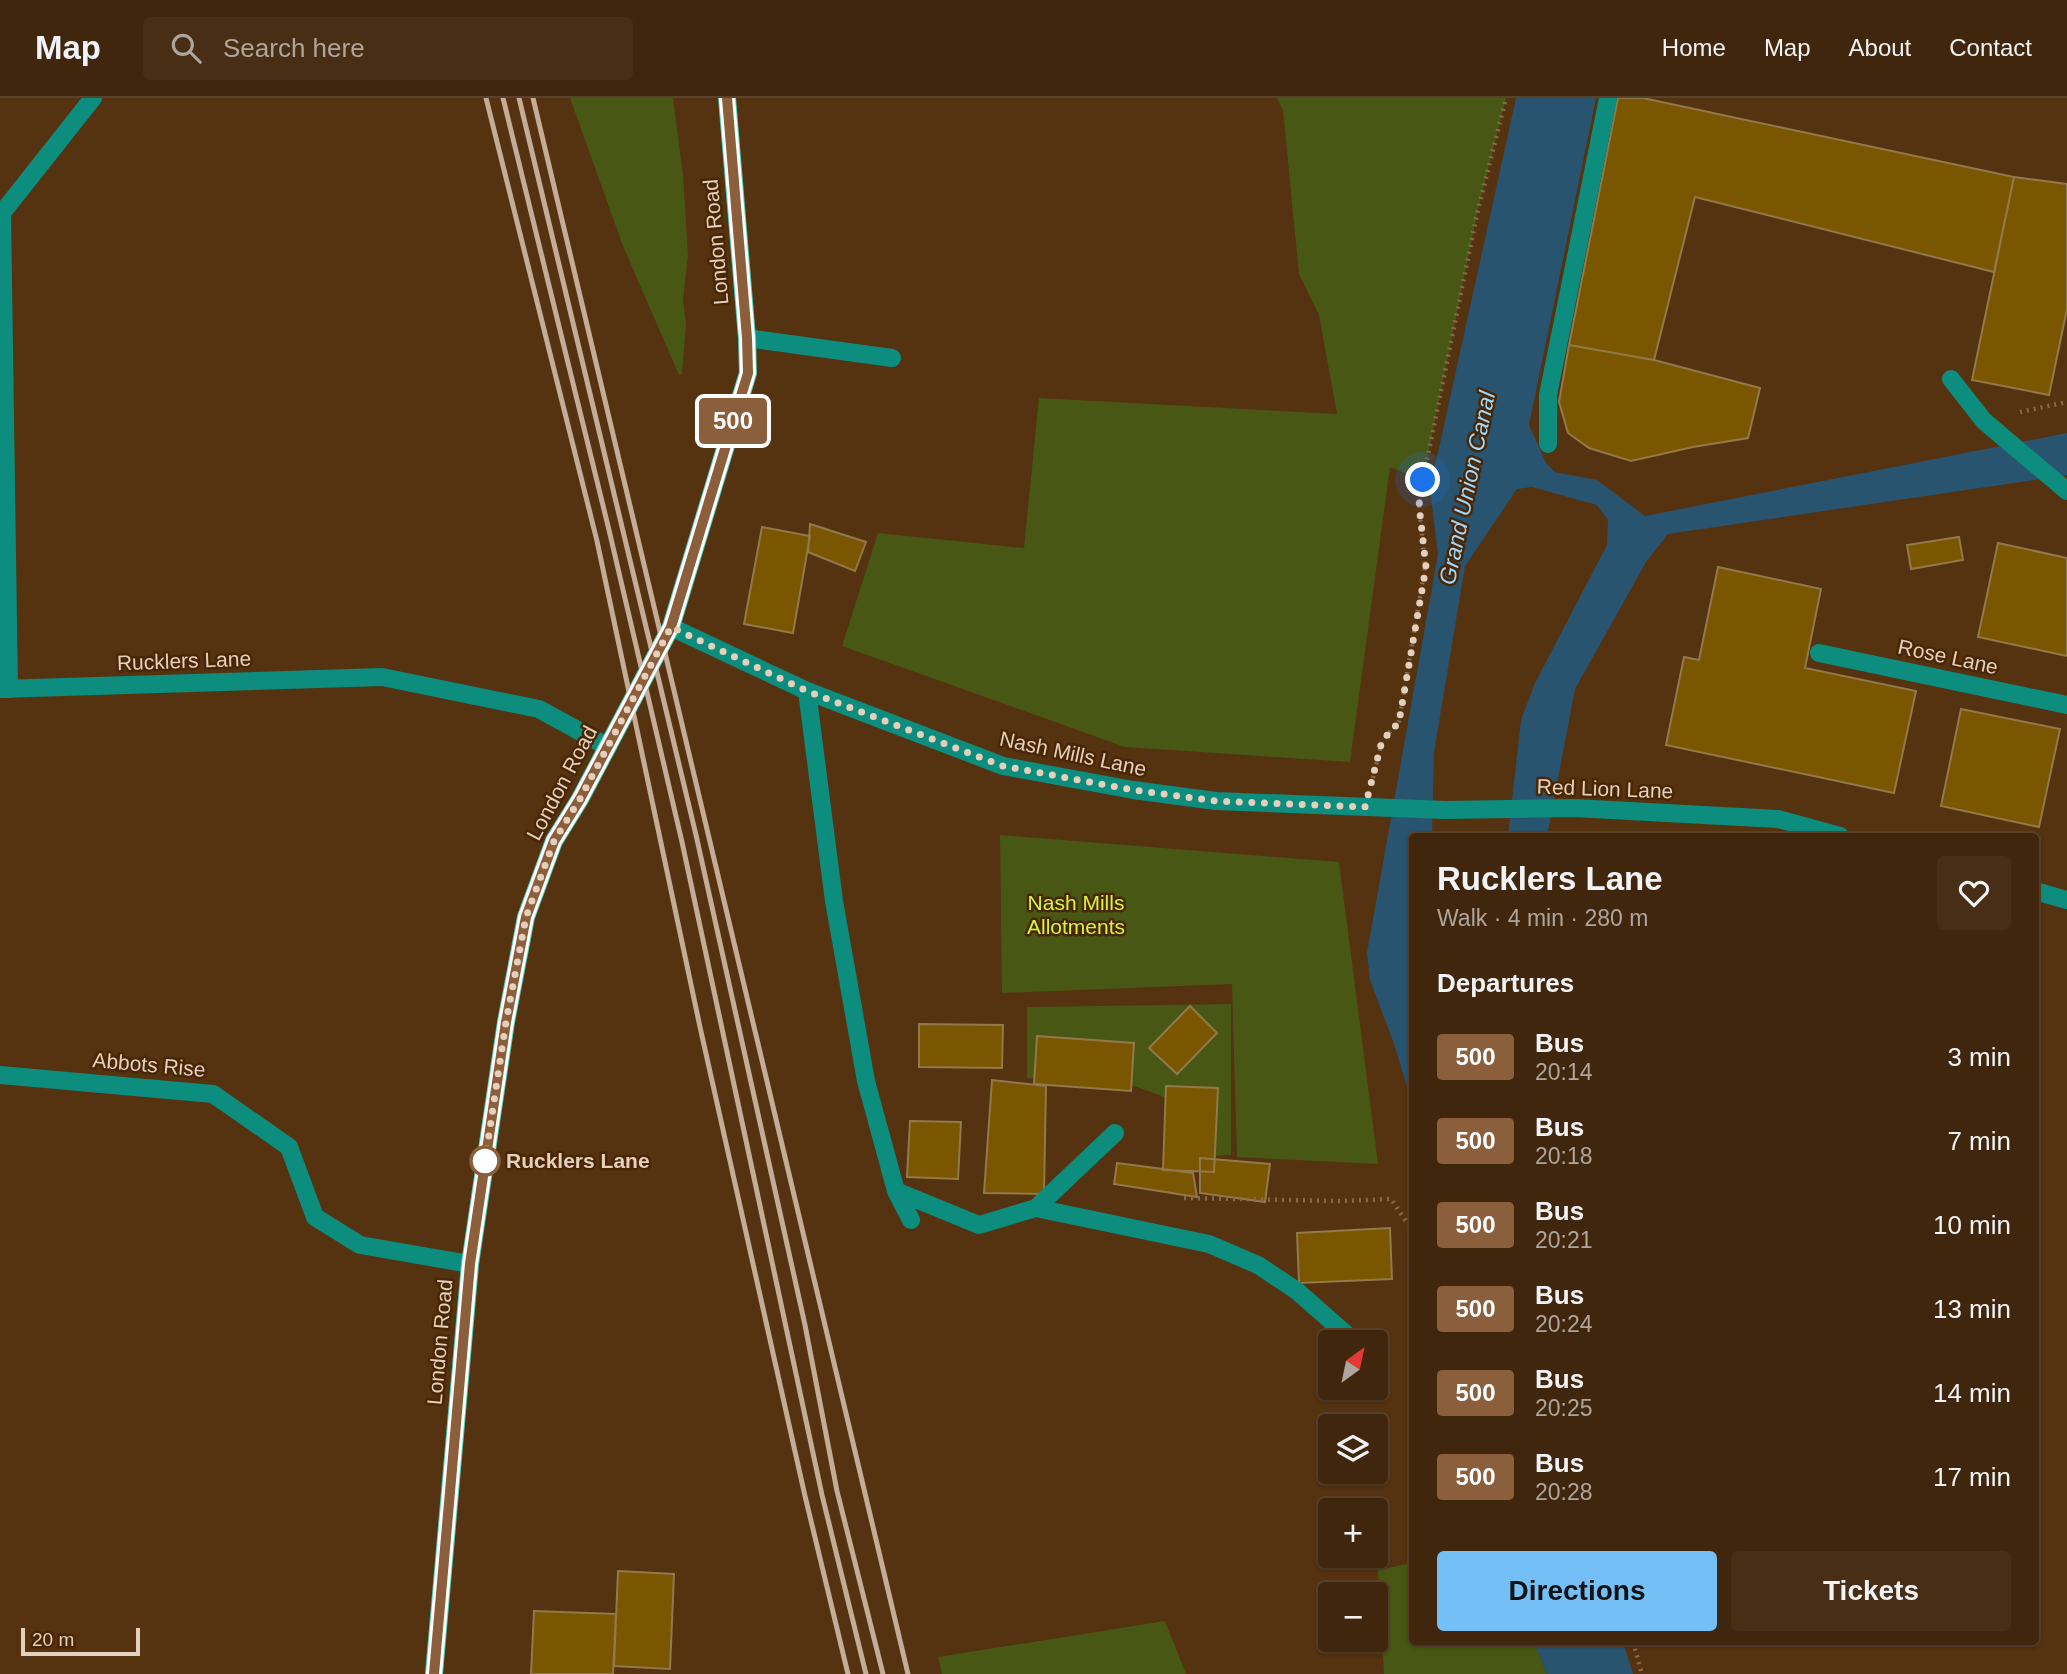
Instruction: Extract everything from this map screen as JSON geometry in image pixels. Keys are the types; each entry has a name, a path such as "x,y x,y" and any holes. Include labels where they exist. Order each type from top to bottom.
{"main road":[{"name":"London Road","path":"434,1674 470,1264 506,1022 526,917 554,841 580,799 671,627 748,373 727,98"}],"street":[{"path":"4,689 2,213 93,98"},
{"path":"1548,444 1548,395 1608,98"},
{"path":"747,338 892,358"},
{"path":"1951,379 1984,421 2065,490"},
{"name":"Nash Mills Lane","path":"671,627 807,691 1003,766 1133,790 1216,801 1365,807"},
{"name":"Rose Lane","path":"1819,653 2067,705"},
{"name":"Rucklers Lane","path":"4,689 382,677 539,709 608,747"},
{"path":"807,691 834,901 866,1081 896,1191 911,1220"},
{"name":"Red Lion Lane","path":"1365,807 1445,810 1574,808 1778,819 1829,833"},
{"path":"2039,892 2067,900"},
{"name":"Abbots Rise","path":"0,1074 213,1094 289,1147 315,1217 360,1245 470,1264"},
{"path":"896,1191 979,1225 1036,1208 1115,1133"},
{"path":"1036,1208 1209,1244 1258,1265 1297,1291 1341,1330"}],"path":[{"path":"1365,807 1382,741 1399,722 1426,567 1419,505 1423,480 1477,214 1506,98"},
{"path":"1984,421 2067,402"},
{"path":"1184,1198 1340,1201 1391,1199 1409,1226"},
{"path":"1634,1645 1642,1674"}],"green space":[{"path":"570,98 673,98 683,175 688,255 683,300 686,323 682,374 679,375 623,246"},
{"path":"1277,98 1506,98 1477,214 1423,480 1390,467 1350,762 1125,747 842,646 878,533 1024,548 1039,398 1337,414 1319,315 1299,274 1283,110"},
{"name":"Nash Mills Allotments","path":"1000,835 1339,862 1378,1164 1237,1157 1232,984 1002,993"},
{"path":"1231,1004 1231,1155 1168,1157 1169,1099 1127,1083 1027,1078 1027,1007"},
{"path":"1409,1564 1409,1645 1535,1645 1547,1674 1384,1674 1383,1652 1388,1652 1388,1582 1379,1582 1378,1570"},
{"path":"1165,1621 1186,1674 942,1674 938,1657"}],"water":[{"name":"Grand Union Canal","path":"1516,98 1596,98 1529,425 1546,463 1555,472 1597,480 1645,516 2067,433 2067,475 1668,534 1646,562 1575,689 1548,833 1508,833 1521,720 1535,683 1607,545 1608,520 1597,505 1532,487 1517,489 1465,566 1434,752 1432,833 1409,833 1409,1092 1370,980 1367,953 1438,554 1430,489"},
{"path":"1535,1645 1624,1645 1633,1674 1547,1674"}],"building":[{"path":"1618,98 1643,98 2014,177 1994,272 1695,197 1654,360 1569,345"},
{"path":"2014,177 2067,184 2067,309 2049,395 1972,380"},
{"path":"1569,345 1654,360 1760,388 1748,438 1631,461 1589,448 1568,433 1559,402"},
{"path":"810,524 866,542 855,571 808,552"},
{"path":"762,527 810,536 793,633 744,624"},
{"path":"1959,537 1963,560 1911,569 1907,545"},
{"path":"1998,543 2067,558 2067,656 1978,637"},
{"path":"1718,567 1821,589 1805,668 1916,691 1894,793 1666,745 1684,657 1699,660"},
{"path":"1961,709 2060,729 2039,827 1941,806"},
{"path":"1190,1006 1217,1033 1177,1074 1149,1048"},
{"path":"919,1024 1003,1025 1002,1068 919,1067"},
{"path":"1037,1036 1134,1043 1131,1091 1034,1084"},
{"path":"992,1080 1046,1086 1044,1194 984,1193"},
{"path":"1166,1086 1218,1088 1214,1172 1163,1170"},
{"path":"910,1121 961,1122 958,1179 907,1177"},
{"path":"1200,1158 1270,1164 1265,1202 1200,1193"},
{"path":"1117,1163 1193,1173 1197,1197 1114,1184"},
{"path":"1390,1228 1392,1279 1299,1283 1297,1233"},
{"path":"618,1571 674,1574 670,1669 614,1666"},
{"path":"534,1611 616,1614 613,1674 531,1674"}],"railway":[{"path":"486,98 597,541 700,1027 805,1496 848,1674"},
{"path":"503,98 682,842 822,1495 866,1674"},
{"path":"519,98 696,835 805,1325 837,1491 883,1674"},
{"path":"533,98 908,1674"}],"bus line":[{"name":"500","path":"434,1674 470,1264 506,1022 526,917 554,841 580,799 671,627 748,373 727,98"}],"place":[{"name":"Rucklers Lane","path":"485,1161"}],"route":[{"path":"485,1161 506,1022 526,917 554,841 580,799 671,627 807,691 1003,766 1133,790 1216,801 1365,807 1382,741 1399,722 1426,567 1419,505 1423,480"}]}
